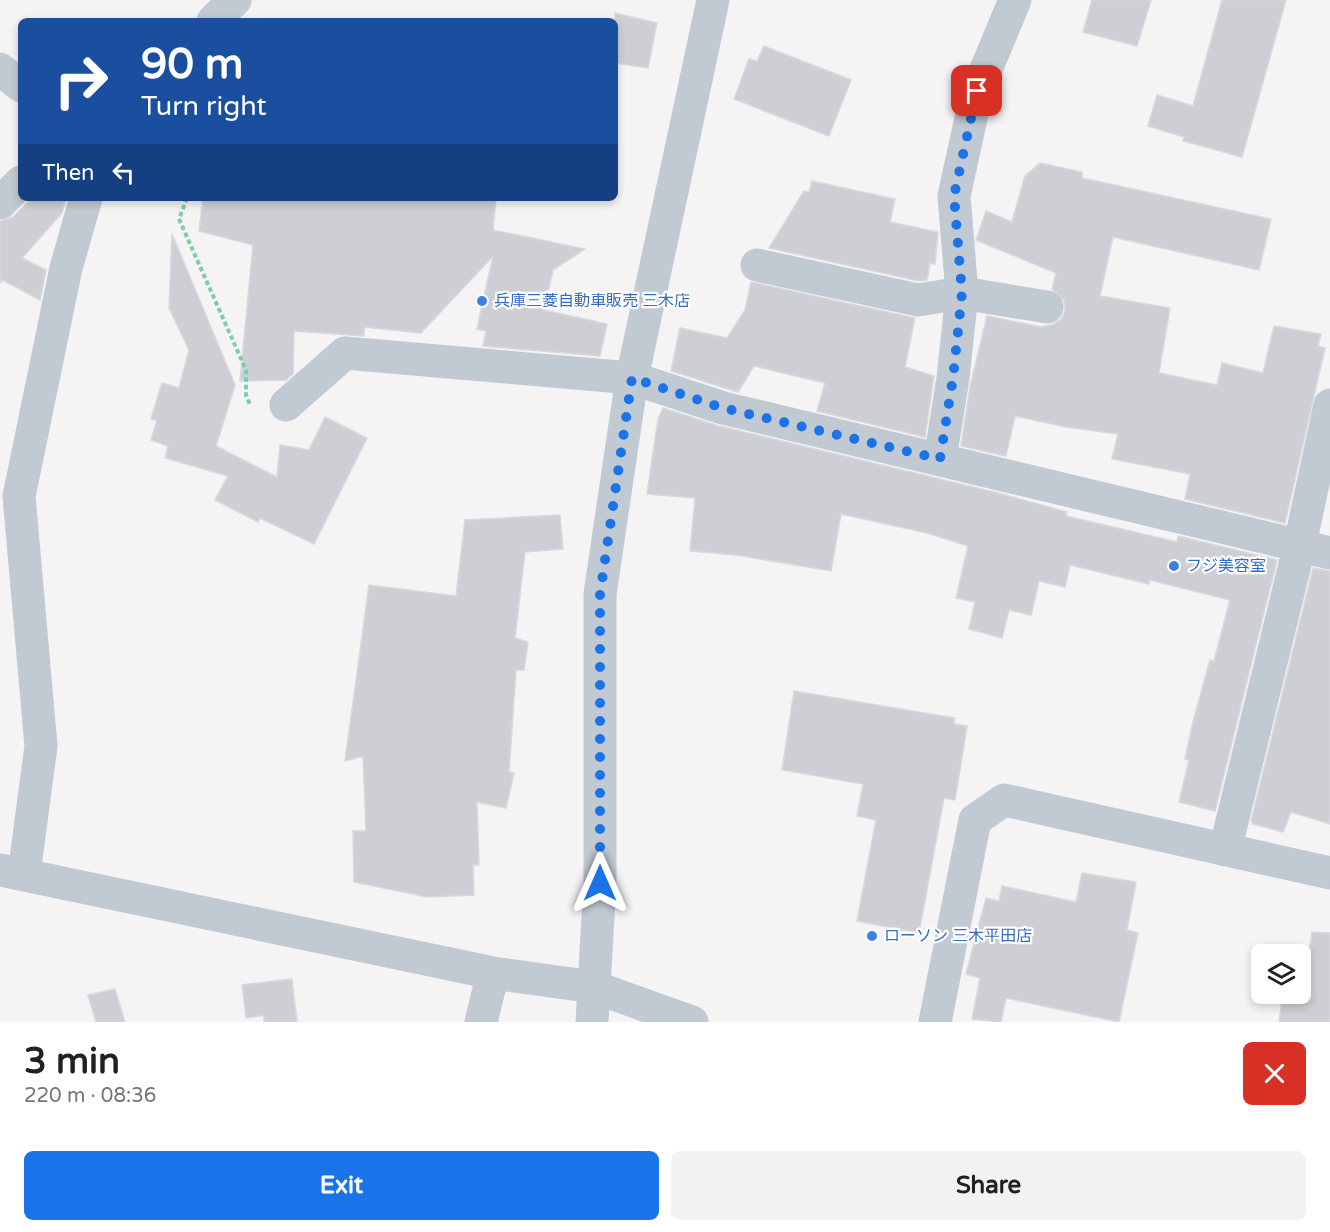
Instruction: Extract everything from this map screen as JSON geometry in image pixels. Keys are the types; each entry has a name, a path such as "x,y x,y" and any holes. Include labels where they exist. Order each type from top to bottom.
{"street":[{"path":"216,18 235,0"},
{"path":"592,1022 600,883 600,594 632,378 713,0"},
{"path":"940,459 953,378 962,293 954,196 977,91 1015,0"},
{"path":"0,69 18,84"},
{"path":"0,203 18,185"},
{"path":"85,201 12,460 19,496 41,746 12,872 493,973 594,987 692,1022"},
{"path":"757,265 918,300 962,293 1047,307"},
{"path":"286,405 345,353 632,378 723,408 1315,548"},
{"path":"1225,850 1315,548 1330,405"},
{"path":"935,1022 975,820 1004,800 1330,873"},
{"path":"481,1022 493,973"}],"path":[{"path":"186,201 179,219 246,370 246,395 255,419 286,405"}],"building":[{"path":"1092,0 1151,0 1137,46 1083,32"},
{"path":"1222,0 1286,0 1242,157 1183,141 1184,137 1148,126 1157,95 1193,106"},
{"path":"615,13 657,23 648,68 618,63 618,18 615,18"},
{"path":"764,46 851,80 829,136 734,99 749,59 757,61"},
{"path":"1040,163 1082,172 1082,178 1271,219 1259,270 1113,237 1100,296 1170,308 1159,373 1217,385 1222,363 1263,373 1274,326 1321,334 1318,346 1325,348 1285,523 1185,499 1190,474 1112,459 1118,434 1066,427 1015,416 1006,456 961,446 970,387 987,316 1042,327 1054,324 1061,319 1065,311 1064,300 1052,289 1056,273 976,240 986,211 1012,222 1025,176"},
{"path":"812,181 895,199 890,222 938,232 935,264 930,263 927,280 919,281 769,248 804,191 809,192"},
{"path":"29,201 65,201 62,213 22,258 46,270 40,300 3,280 0,283 0,221 13,217"},
{"path":"203,201 496,201 493,230 585,249 553,270 544,310 607,324 600,356 483,346 486,331 477,329 493,256 421,333 364,327 364,336 294,331 293,374 286,380 240,381 253,245 199,231"},
{"path":"172,234 235,385 216,446 277,477 280,445 309,450 325,417 367,438 314,544 260,518 258,522 215,500 228,476 165,458 168,446 151,440 157,420 151,419 162,383 179,388 189,350 169,308"},
{"path":"751,282 915,318 905,367 934,376 925,437 817,411 825,383 754,366 738,392 671,371 680,328 727,338 745,310"},
{"path":"663,408 719,426 998,493 1067,512 1066,516 1177,542 1178,536 1277,560 1215,811 1179,802 1189,760 1185,759 1193,722 1210,660 1214,661 1230,600 1150,580 1149,584 1070,565 1065,587 1039,581 1031,615 1009,610 1002,638 969,629 975,602 956,598 968,546 927,533 841,514 831,571 736,555 690,551 695,498 647,494 658,419"},
{"path":"560,515 563,549 525,552 515,638 528,642 524,670 516,670 509,772 514,773 506,808 477,802 479,865 473,865 474,895 427,897 354,882 353,831 366,831 363,756 345,761 369,585 456,596 465,520"},
{"path":"1313,568 1330,571 1330,824 1291,812 1283,832 1253,824 1251,821"},
{"path":"794,691 955,718 954,724 967,726 955,800 944,798 919,933 857,921 876,820 857,816 863,784 782,770"},
{"path":"1082,873 1136,882 1127,930 1138,933 1119,1022 1006,998 1001,1022 972,1019 980,978 966,974 986,898 999,901 1002,886 1076,902"},
{"path":"1312,932 1330,933 1330,1022 1279,1022 1281,1004 1311,1004"},
{"path":"292,979 297,1022 264,1022 264,1015 246,1018 242,985"},
{"path":"115,989 125,1022 96,1022 88,995"}],"place":[{"name":"兵庫三菱自動車販売 三木店","path":"482,301"},
{"name":"フジ美容室","path":"1174,566"},
{"name":"ローソン 三木平田店","path":"872,936"}],"route":[{"path":"600,883 600,594 632,378 723,408 940,459 953,378 962,293 954,196 977,91"}]}
